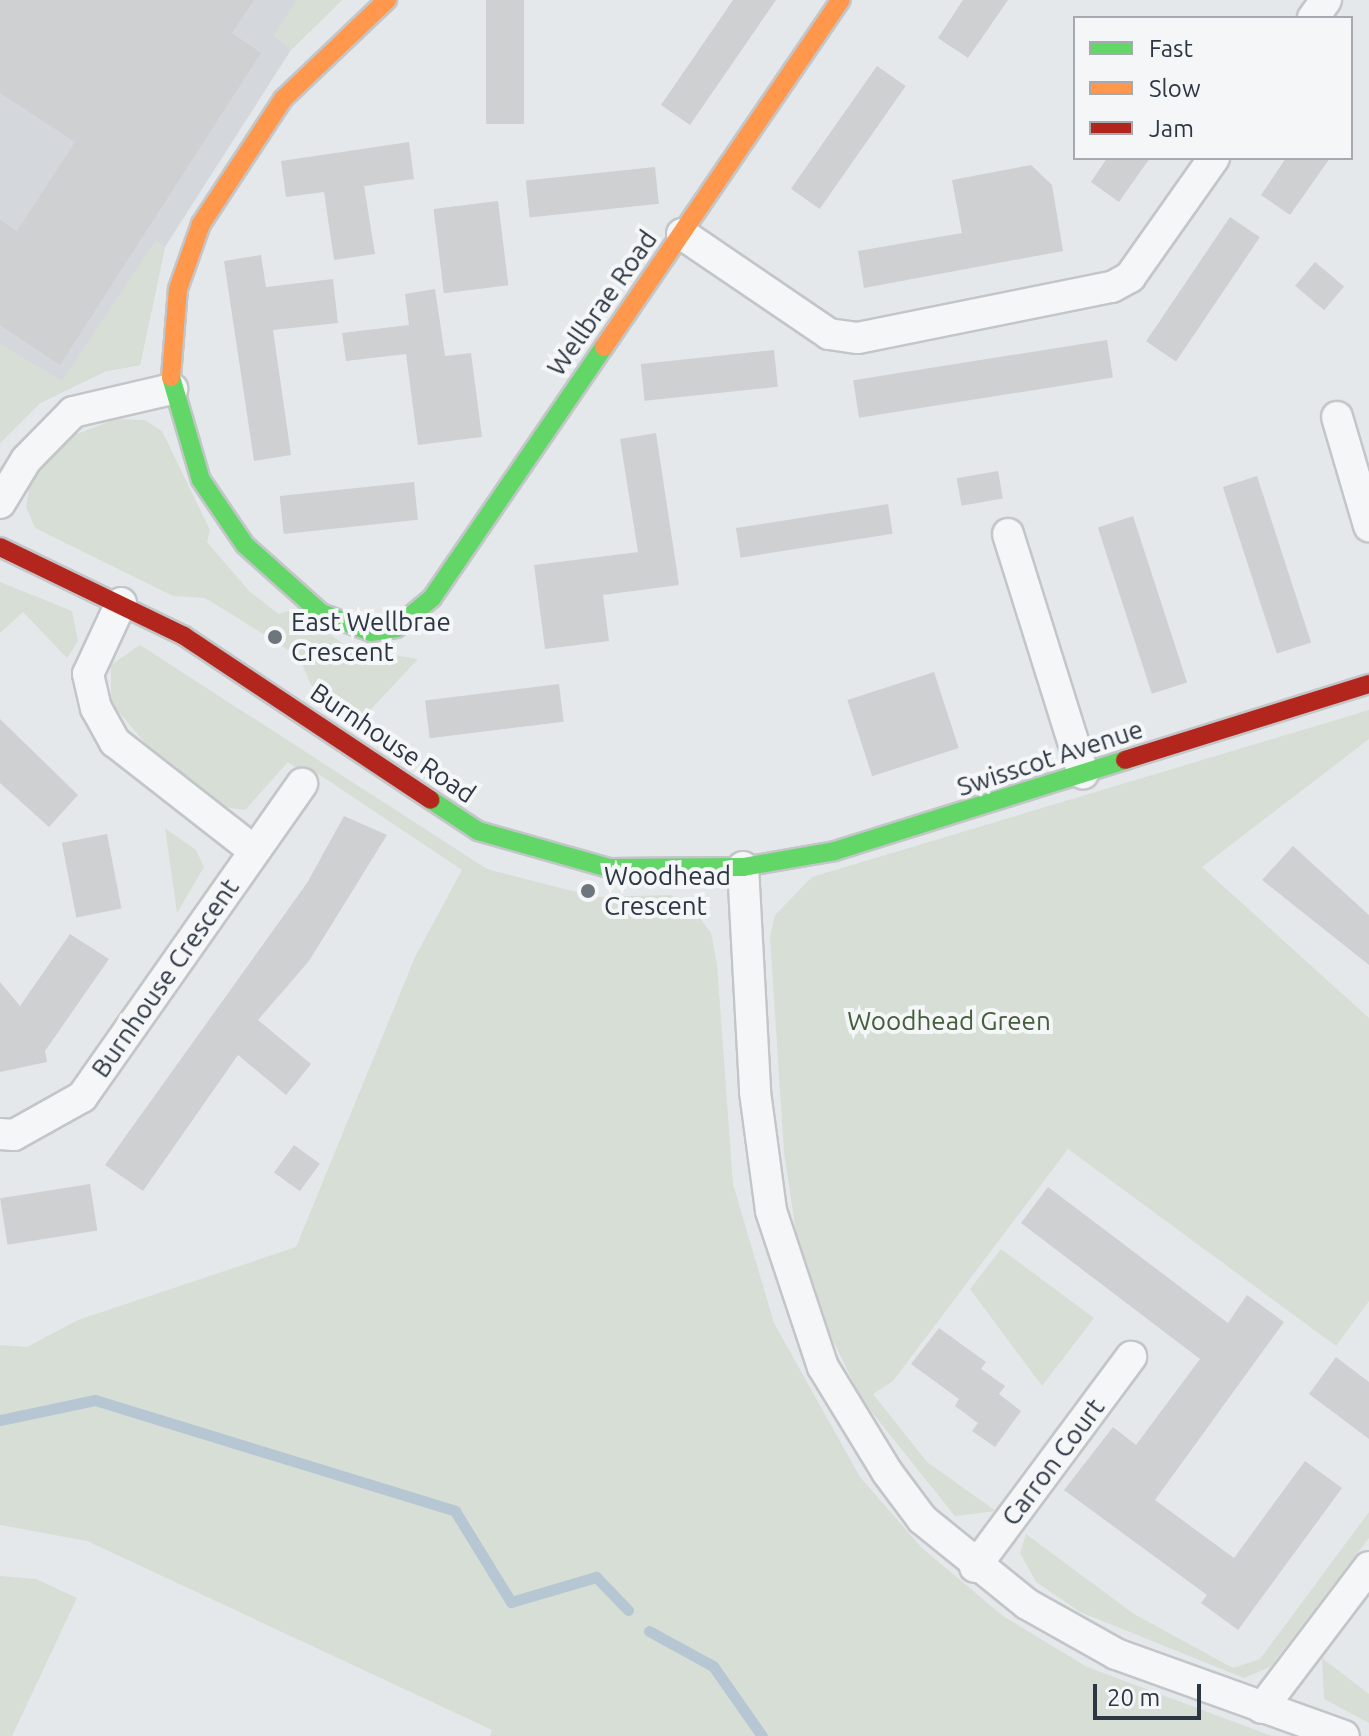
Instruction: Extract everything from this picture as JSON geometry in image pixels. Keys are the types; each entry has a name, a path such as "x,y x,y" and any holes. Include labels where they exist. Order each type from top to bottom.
{"street":[{"path":"0,503 26,460 73,412 172,389 178,289 201,224 283,99 387,0"},
{"name":"Wellbrae Road","path":"172,389 201,480 245,545 321,613 352,629 396,628 432,598 841,0"},
{"path":"682,234 829,334 858,338 1112,287 1130,277 1213,160"},
{"path":"1337,417 1369,526"},
{"path":"1008,534 1083,774"},
{"name":"Burnhouse Road","path":"0,547 121,603 196,644 478,831 609,868 743,867"},
{"path":"121,603 88,674 96,708 115,742 253,850"},
{"name":"Swisscot Avenue","path":"743,867 924,827 1369,684"},
{"name":"Burnhouse Crescent","path":"0,1134 14,1135 82,1097 302,784"},
{"path":"743,867 755,1092 785,1266 846,1410 922,1519 975,1567 1116,1654 1344,1736"},
{"name":"Carron Court","path":"975,1567 1131,1357"},
{"path":"1262,1708 1369,1567"}],"shaded area":[{"path":"0,0 342,0 291,50 165,247 140,365 106,371 40,403 0,443"}],"green space":[{"path":"297,0 342,0 291,50 273,36"},
{"path":"156,240 165,247 140,365 106,371 40,403 0,443 0,344 62,381"},
{"path":"116,419 145,420 162,431 210,530 207,542 250,592 279,614 294,609 348,647 418,659 360,721 311,685 299,657 205,598 173,596 35,528 26,507 31,478 69,437"},
{"path":"0,582 72,611 78,641 67,658 23,612 0,633"},
{"path":"140,645 487,869 596,897 671,895 691,906 711,933 717,964 733,1184 774,1323 860,1477 922,1548 1003,1616 1087,1667 1272,1736 490,1736 492,1730 87,1541 0,1525 0,1345 27,1347 78,1320 296,1247 415,957 462,870 317,773 311,778 288,762 245,810 218,806 152,751 111,703 111,665"},
{"name":"Woodhead Green","path":"1369,710 1369,739 1202,867 1369,1018 1369,1301 1336,1346 1068,1149 893,1381 873,1394 927,1462 996,1511 955,1516 862,1400 826,1326 797,1238 784,1153 770,937 775,915 812,877"},
{"path":"165,828 196,850 204,867 177,913"},
{"path":"1001,1249 1094,1318 1042,1386 970,1289"},
{"path":"1369,1512 1369,1538 1270,1667 1244,1678 1080,1612 1036,1582 1020,1553 1026,1534 1134,1614 1233,1668 1260,1659"},
{"path":"0,1576 36,1579 77,1598 12,1736 0,1736"},
{"path":"1322,1658 1369,1694 1369,1723 1324,1699"}],"building":[{"path":"0,0 254,0 232,33 261,53 60,365 0,325 0,220 17,231 75,142 0,93"},
{"path":"486,0 524,0 524,124 486,124"},
{"path":"733,0 776,0 690,125 661,105"},
{"path":"963,0 1008,0 968,58 938,38"},
{"path":"877,66 906,86 820,209 791,189"},
{"path":"409,142 414,179 364,186 375,254 334,260 324,192 286,197 281,161"},
{"path":"1106,160 1149,160 1119,202 1091,182"},
{"path":"1285,160 1329,160 1290,215 1261,195"},
{"path":"1031,165 1052,185 1063,251 864,288 858,251 962,233 952,180"},
{"path":"655,167 659,204 530,217 526,181"},
{"path":"498,201 508,285 444,293 433,209"},
{"path":"1230,217 1260,237 1176,361 1146,341"},
{"path":"261,255 266,287 333,279 338,323 273,330 291,455 254,461 224,261"},
{"path":"1315,262 1344,286 1324,310 1295,286"},
{"path":"435,289 445,356 471,353 482,437 418,445 406,354 346,361 342,333 409,325 405,294"},
{"path":"1107,340 1113,378 859,418 853,380"},
{"path":"774,350 778,387 645,401 641,364"},
{"path":"656,433 679,585 603,595 609,641 545,649 534,565 638,552 620,439"},
{"path":"998,471 1003,499 962,506 957,478"},
{"path":"1257,476 1311,642 1277,654 1223,487"},
{"path":"414,482 418,520 284,534 280,496"},
{"path":"888,504 893,534 741,558 736,528"},
{"path":"1133,516 1187,682 1152,694 1098,527"},
{"path":"934,672 959,748 872,776 847,700"},
{"path":"559,684 564,722 430,738 425,700"},
{"path":"0,719 78,795 49,827 0,783"},
{"path":"344,816 387,835 309,961 258,1020 311,1064 286,1095 238,1055 143,1191 105,1165 307,883"},
{"path":"107,834 122,909 76,917 62,843"},
{"path":"1293,846 1369,915 1369,965 1262,880"},
{"path":"70,934 109,959 45,1051 47,1062 0,1072 0,982 20,1006"},
{"path":"294,1145 320,1164 300,1191 274,1173"},
{"path":"90,1184 97,1230 7,1245 0,1198"},
{"path":"1048,1187 1228,1323 1247,1295 1284,1322 1155,1500 1234,1558 1305,1461 1342,1488 1238,1630 1201,1603 1207,1595 1064,1490 1113,1427 1136,1445 1200,1359 1021,1223"},
{"path":"939,1328 986,1362 981,1369 1005,1386 999,1394 1021,1411 995,1447 972,1431 978,1423 955,1406 959,1399 911,1364"},
{"path":"1336,1357 1369,1382 1369,1439 1309,1394"}],"waterway":[{"path":"0,1420 95,1400 455,1511 511,1602 596,1577 628,1610"},
{"path":"649,1631 713,1666 762,1736"}],"traffic: fast":[{"path":"171,377 201,480 245,545 321,613 371,632 396,628 432,598 604,347"},
{"path":"431,800 478,831 609,868 743,867 835,851 1125,760"}],"traffic: slow":[{"path":"171,377 178,289 201,224 283,99 387,0"},
{"path":"604,347 841,0"}],"traffic: jam":[{"path":"0,547 184,636 431,800"},
{"path":"1125,760 1369,684"}],"place":[{"name":"East Wellbrae Crescent","path":"275,637"},
{"name":"Woodhead Crescent","path":"588,891"}]}
